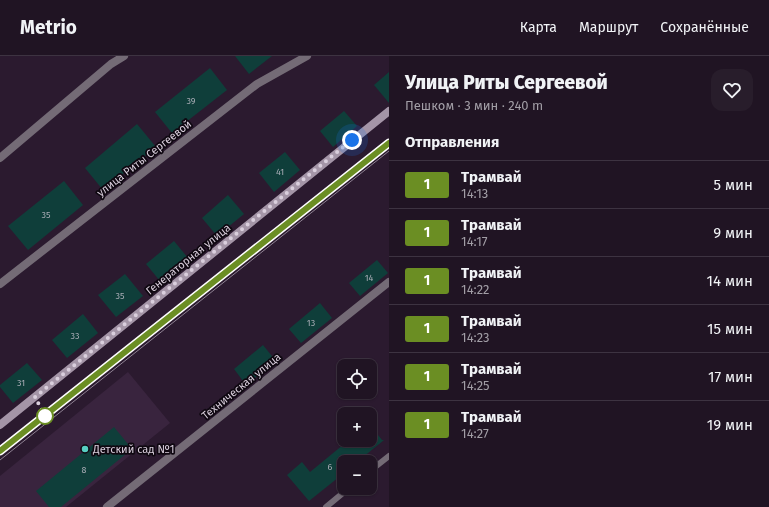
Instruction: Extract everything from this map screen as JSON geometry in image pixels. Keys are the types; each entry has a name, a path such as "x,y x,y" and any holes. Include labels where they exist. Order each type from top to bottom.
{"main road":[{"name":"Генераторная улица","path":"0,425 389,111"}],"street":[{"path":"0,158 111,64 124,56"},
{"name":"улица Риты Сергеевой","path":"0,284 257,84 307,56"},
{"name":"Техническая улица","path":"107,507 389,282"}],"lane":[{"path":"377,466 389,456"},
{"path":"326,507 341,495"}],"shaded area":[{"name":"Детский сад №1","path":"128,372 170,423 66,507 0,507 0,476"}],"building":[{"path":"235,56 272,56 249,74"},
{"path":"210,68 227,90 172,133 155,112"},
{"path":"389,72 389,103 374,85"},
{"path":"344,111 357,126 333,147 320,131"},
{"path":"137,124 156,147 103,190 85,168"},
{"path":"285,152 300,170 274,192 259,173"},
{"path":"64,181 83,205 28,250 8,226"},
{"path":"228,195 244,214 217,236 202,218"},
{"path":"174,241 188,258 160,281 146,264"},
{"path":"377,260 388,273 360,296 349,283"},
{"path":"125,274 143,296 116,317 98,295"},
{"path":"320,303 332,318 301,343 289,329"},
{"path":"83,314 98,333 67,358 52,340"},
{"path":"263,345 276,361 246,385 234,369"},
{"path":"27,363 42,380 13,403 0,385"},
{"name":"Детский сад №1","path":"114,427 132,449 61,507 49,507 36,491"},
{"path":"377,434 382,440 384,440 377,446"},
{"path":"340,447 375,447 366,455 337,455 337,479 309,501 287,475 302,462 310,472"}],"tram line":[{"path":"0,451 389,143"},
{"name":"1","path":"0,451 389,143"},
{"path":"0,460 389,151"}],"place":[{"name":"Детский сад №1","path":"85,449"}],"route":[{"path":"45,416 35,397 352,140"}]}
